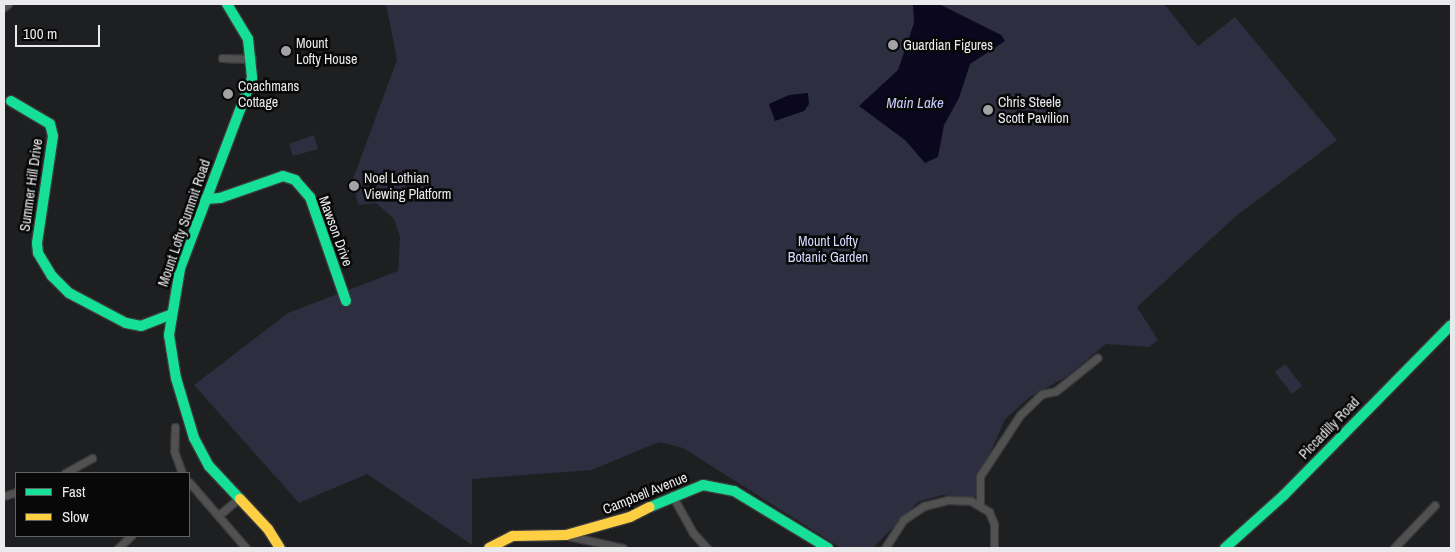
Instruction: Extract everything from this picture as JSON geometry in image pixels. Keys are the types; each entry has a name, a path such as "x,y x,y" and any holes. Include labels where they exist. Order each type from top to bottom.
{"street":[{"path":"4,8 8,4"},
{"name":"Mount Lofty Summit Road","path":"227,4 248,38 252,59 248,93 205,199 180,269 170,315 172,356 194,438 209,466 268,529 280,548"},
{"path":"222,58 252,59"},
{"name":"Summer Hill Drive","path":"11,101 50,124 53,136 37,243 38,252 52,276 69,293 126,323 141,326 170,315"},
{"name":"Mawson Drive","path":"205,199 220,198 273,178 283,176 295,180 310,198 346,301"},
{"name":"Piccadilly Road","path":"1225,548 1284,495 1451,325"},
{"path":"980,504 980,476 1020,415 1042,394 1056,391 1097,358"},
{"path":"176,427 174,451 182,472"},
{"path":"67,472 92,458"},
{"path":"190,483 246,548"},
{"name":"Campbell Avenue","path":"489,548 512,536 566,535 630,517 672,495 703,485 734,491 828,548"},
{"path":"672,495 693,533 707,548"},
{"path":"219,515 238,499"},
{"path":"885,548 904,520 924,506 948,500 980,504 989,512 994,524 994,548"},
{"path":"1394,548 1435,505"},
{"path":"566,535 623,548"},
{"path":"118,548 131,537"}],"green space":[{"name":"Mount Lofty Botanic Garden","path":"386,4 1164,4 1198,46 1235,17 1337,140 1236,216 1137,307 1158,340 1149,347 1106,344 1066,377 1030,397 1005,419 980,476 975,500 942,495 918,502 873,548 841,548 683,448 659,442 592,470 472,479 472,545 367,474 299,503 194,385 288,313 398,271 400,237 394,219 376,203 358,205 353,179 397,60"},
{"path":"314,135 318,149 293,156 289,144"},
{"path":"1285,364 1302,386 1292,394 1275,372"}],"water":[{"name":"Main Lake","path":"913,4 939,4 1001,35 1005,41 970,64 959,98 944,125 938,157 925,163 905,140 859,106 898,70 914,23"},
{"path":"808,93 809,104 804,111 775,121 769,104 789,95"}],"traffic: fast":[{"path":"227,4 248,39 252,78 180,269 169,335 176,378 194,438 209,466 240,499"},
{"path":"11,101 50,124 53,136 37,243 38,253 52,276 69,293 126,323 141,326 170,315"},
{"path":"205,199 220,198 283,176 295,180 310,197 346,301"},
{"path":"1225,548 1284,495 1451,325"},
{"path":"650,507 703,485 734,491 828,548"}],"traffic: slow":[{"path":"240,499 268,529 280,548"},
{"path":"489,548 513,536 566,535 630,517 650,507"}],"place":[{"name":"Guardian Figures","path":"893,45"},
{"name":"Mount Lofty House","path":"286,51"},
{"name":"Coachmans Cottage","path":"228,94"},
{"name":"Chris Steele Scott Pavilion","path":"988,110"},
{"name":"Noel Lothian Viewing Platform","path":"354,186"}]}
